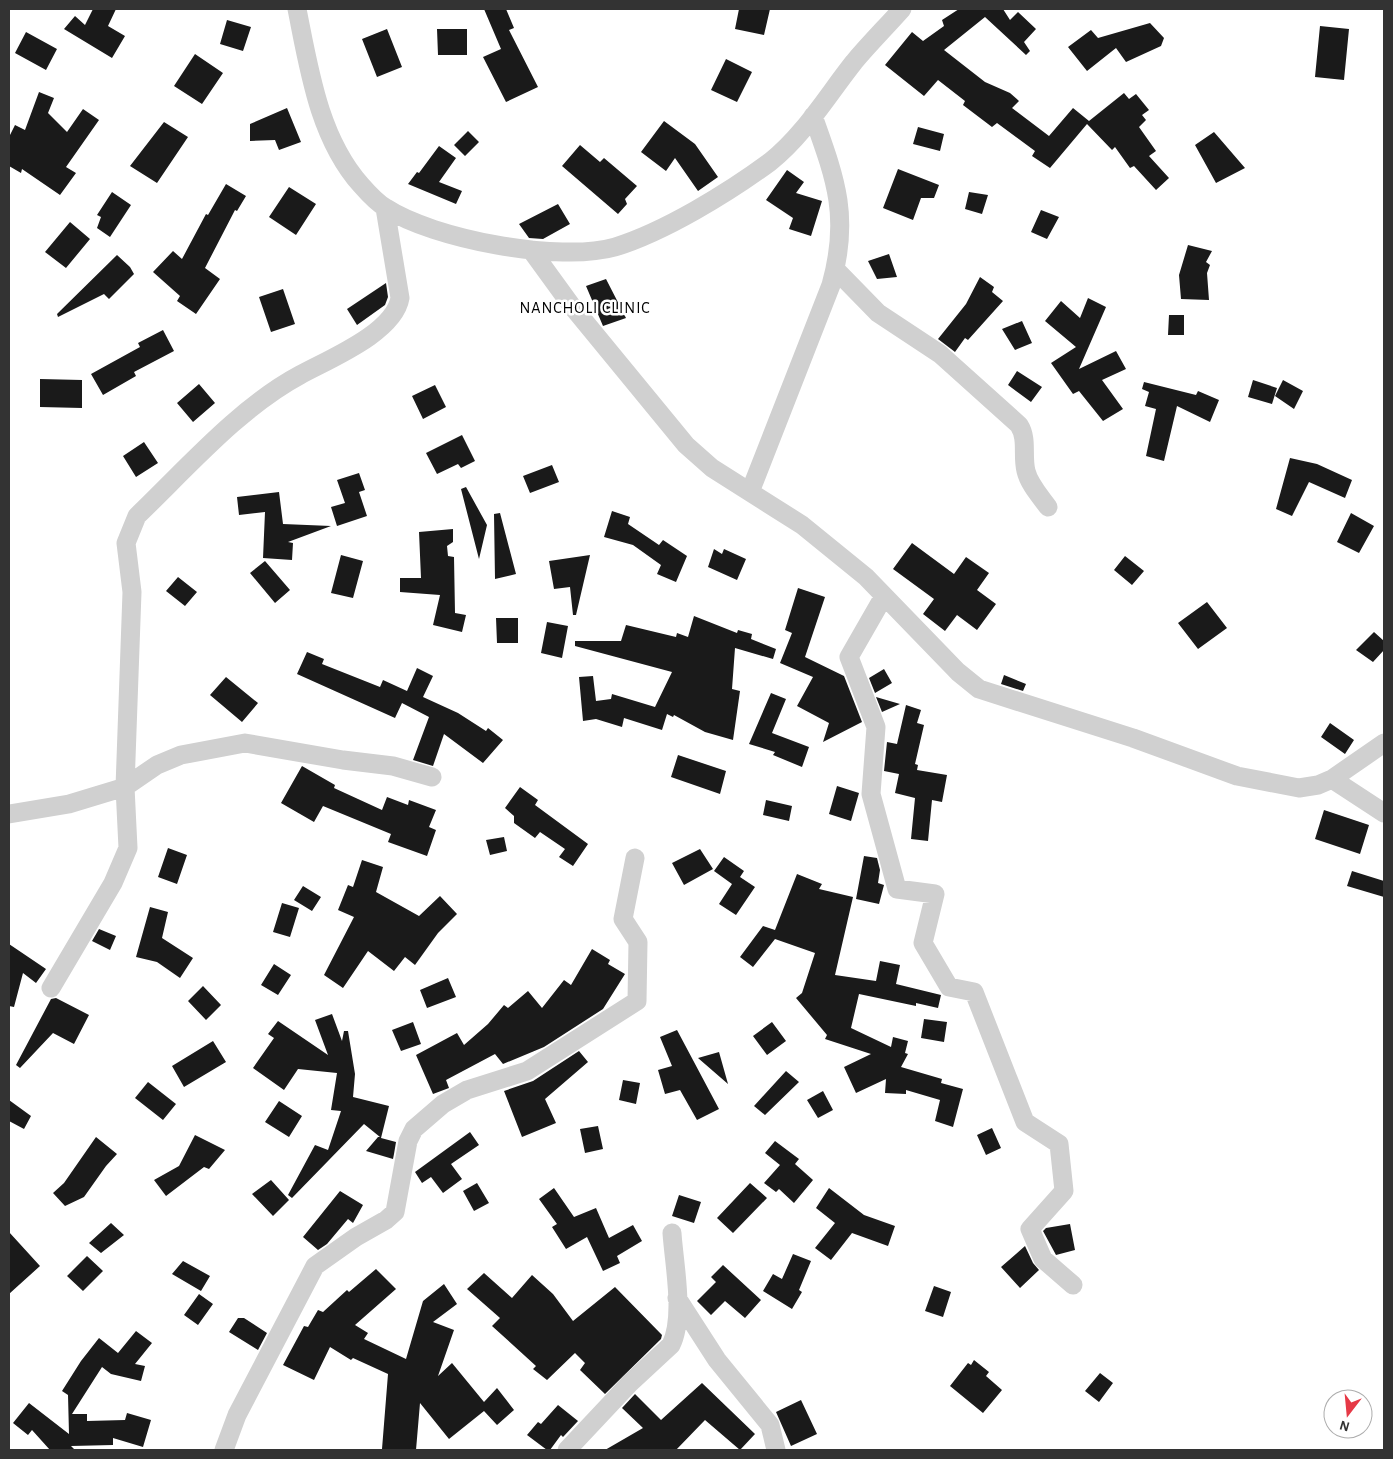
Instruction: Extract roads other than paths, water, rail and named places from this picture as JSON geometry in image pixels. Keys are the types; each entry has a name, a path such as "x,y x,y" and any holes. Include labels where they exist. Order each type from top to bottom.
{"street":[{"path":"297,9 306,54 326,128 343,159 361,185 386,208 432,229 493,244 531,250 578,251 612,248 646,236 703,204 770,161 801,132 855,62 902,9"},
{"path":"750,492 835,269 840,240 841,215 834,174 813,116"},
{"path":"51,988 113,883 124,859 128,835 125,787 132,592 126,543 131,525 136,516 258,402 298,376 346,351 392,318 398,308 400,298 386,208"},
{"path":"531,250 571,306 686,445 712,468 802,525 866,577 958,672 978,689 1133,738 1237,776 1299,788 1318,785 1332,779 1384,743"},
{"path":"835,269 878,313 940,354 1019,425 1024,436 1026,472 1048,507"},
{"path":"884,596 848,657 876,727 871,794 897,889 935,894 923,943 949,987 974,992 1025,1122 1059,1144 1064,1191 1030,1229 1043,1259 1073,1285"},
{"path":"9,814 69,804 125,787 157,765 181,755 244,743 343,760 393,766 432,777"},
{"path":"1332,779 1384,813"},
{"path":"224,1450 237,1415 314,1266 356,1237 386,1220 395,1212 408,1142 414,1128 443,1104 467,1090 492,1080 527,1071 637,1001 638,942 623,919 635,858"},
{"path":"567,1450 630,1383 671,1345 677,1325 672,1233"},
{"path":"676,1298 717,1360 770,1425 776,1450"}],"district":[{"name":"NANCHOLI CLINIC","path":"585,308"}]}
